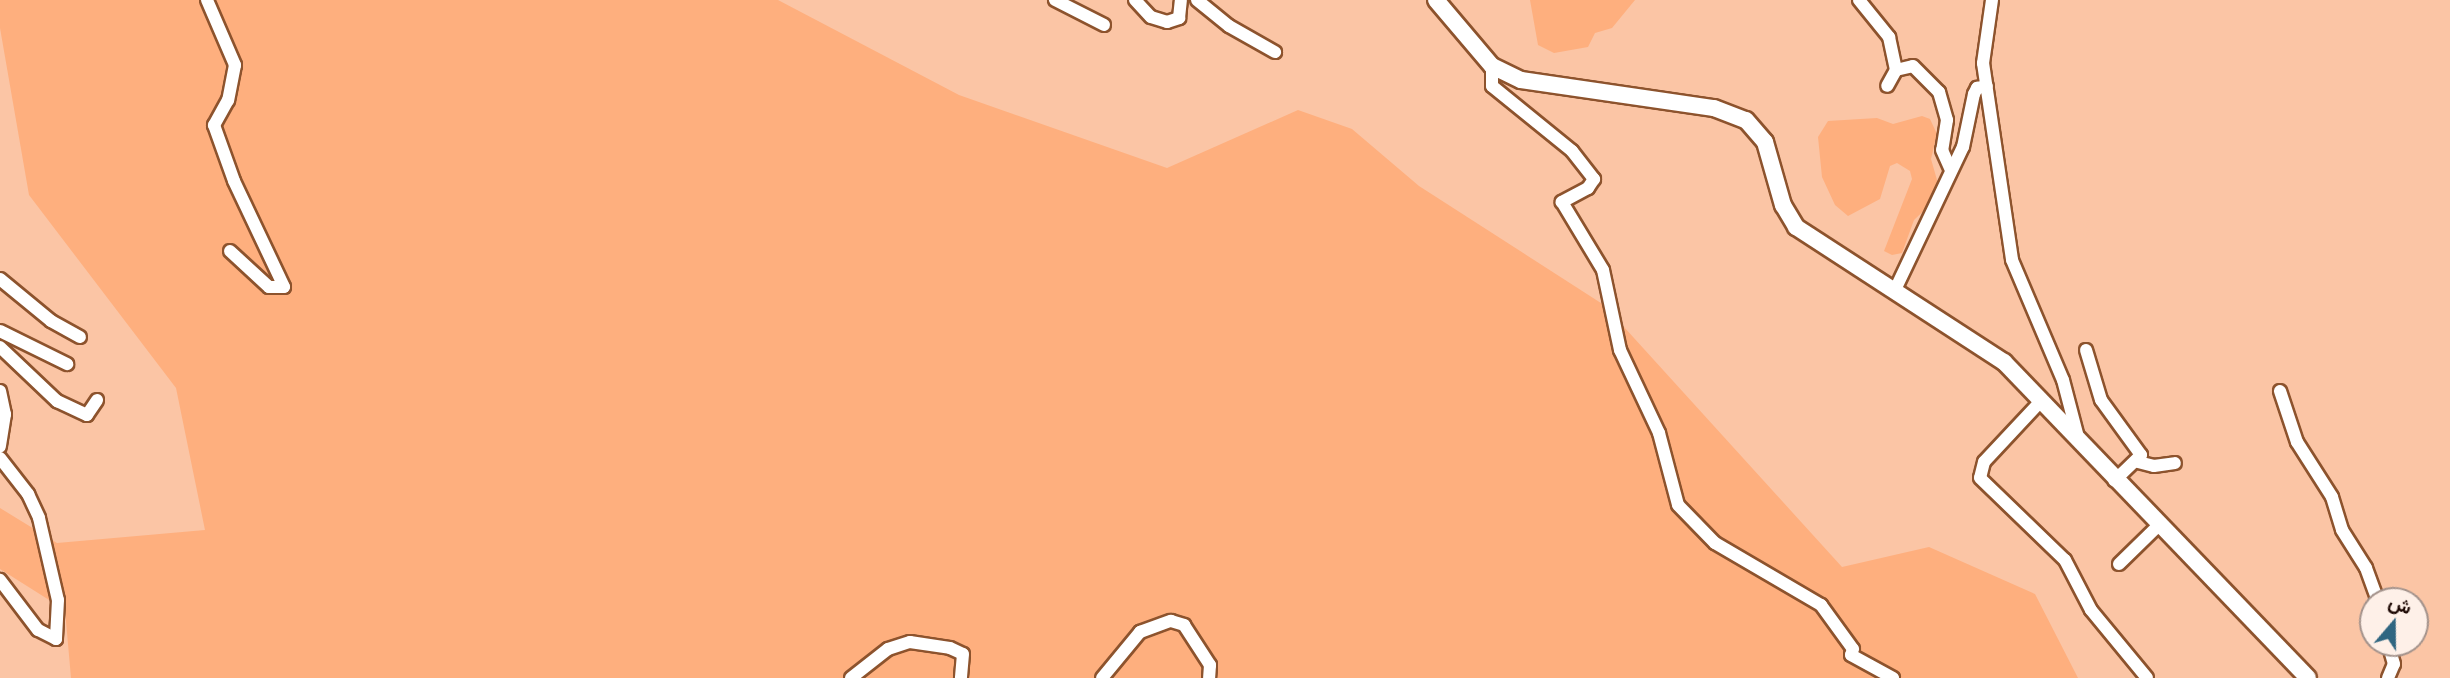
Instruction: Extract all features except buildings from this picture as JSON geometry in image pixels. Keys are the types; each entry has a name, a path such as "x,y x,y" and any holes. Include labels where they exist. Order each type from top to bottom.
{"street":[{"path":"207,0 235,65 228,100 214,125 234,181 284,287 269,287 230,251"},
{"path":"1055,0 1104,24"},
{"path":"1135,0 1151,17 1167,22 1179,18 1181,0"},
{"path":"1197,0 1229,26 1275,52"},
{"path":"1436,0 1492,66 1521,80 1714,108 1746,120 1765,142 1789,219 1894,292 2004,362 2114,481 2308,678"},
{"path":"1859,0 1884,26 1896,70 1887,86"},
{"path":"1992,0 1983,46 2012,260 2063,380 2079,442"},
{"path":"1492,66 1492,86 1572,151 1594,179 1588,188 1566,196 1562,202 1603,270 1620,350 1659,433 1678,505 1715,543 1821,606 1853,649 1852,655 1894,678"},
{"path":"1896,70 1913,66 1939,92 1947,120 1942,150 1951,170"},
{"path":"1894,292 1969,131 1974,94 1977,88 1987,86"},
{"path":"0,279 51,321 80,337"},
{"path":"0,331 67,364"},
{"path":"0,347 57,401 87,415 97,400"},
{"path":"2086,350 2101,400 2139,448 2138,462 2114,481"},
{"path":"0,391 5,414 0,447"},
{"path":"2280,391 2297,442 2332,497 2342,530 2366,568 2373,587"},
{"path":"2041,401 1984,462 1980,478 2064,560 2091,610 2147,678"},
{"path":"0,458 28,494 39,518 58,600 56,639 38,630 0,580"},
{"path":"2138,462 2154,466 2175,463"},
{"path":"2119,564 2158,526"},
{"path":"1102,678 1140,632 1171,621 1184,625 1209,665 1209,678"},
{"path":"851,678 888,649 910,642 950,648 963,654 961,678"},
{"path":"2388,678 2394,664 2392,657"}],"shaded area":[{"path":"0,0 778,0 959,95 1167,168 1298,110 1352,129 1419,186 1604,305 1842,567 1929,547 2035,594 2078,678 71,678 65,610 0,569 0,508 57,543 205,530 176,388 29,195 0,28"},
{"path":"1530,0 1635,0 1612,28 1595,33 1588,47 1554,53 1538,45"},
{"path":"1922,116 1930,119 1937,134 1931,159 1939,187 1934,201 1914,220 1902,253 1892,255 1884,251 1912,179 1910,171 1897,163 1890,166 1880,199 1848,216 1835,205 1822,177 1818,137 1828,121 1877,118 1893,124"}]}
